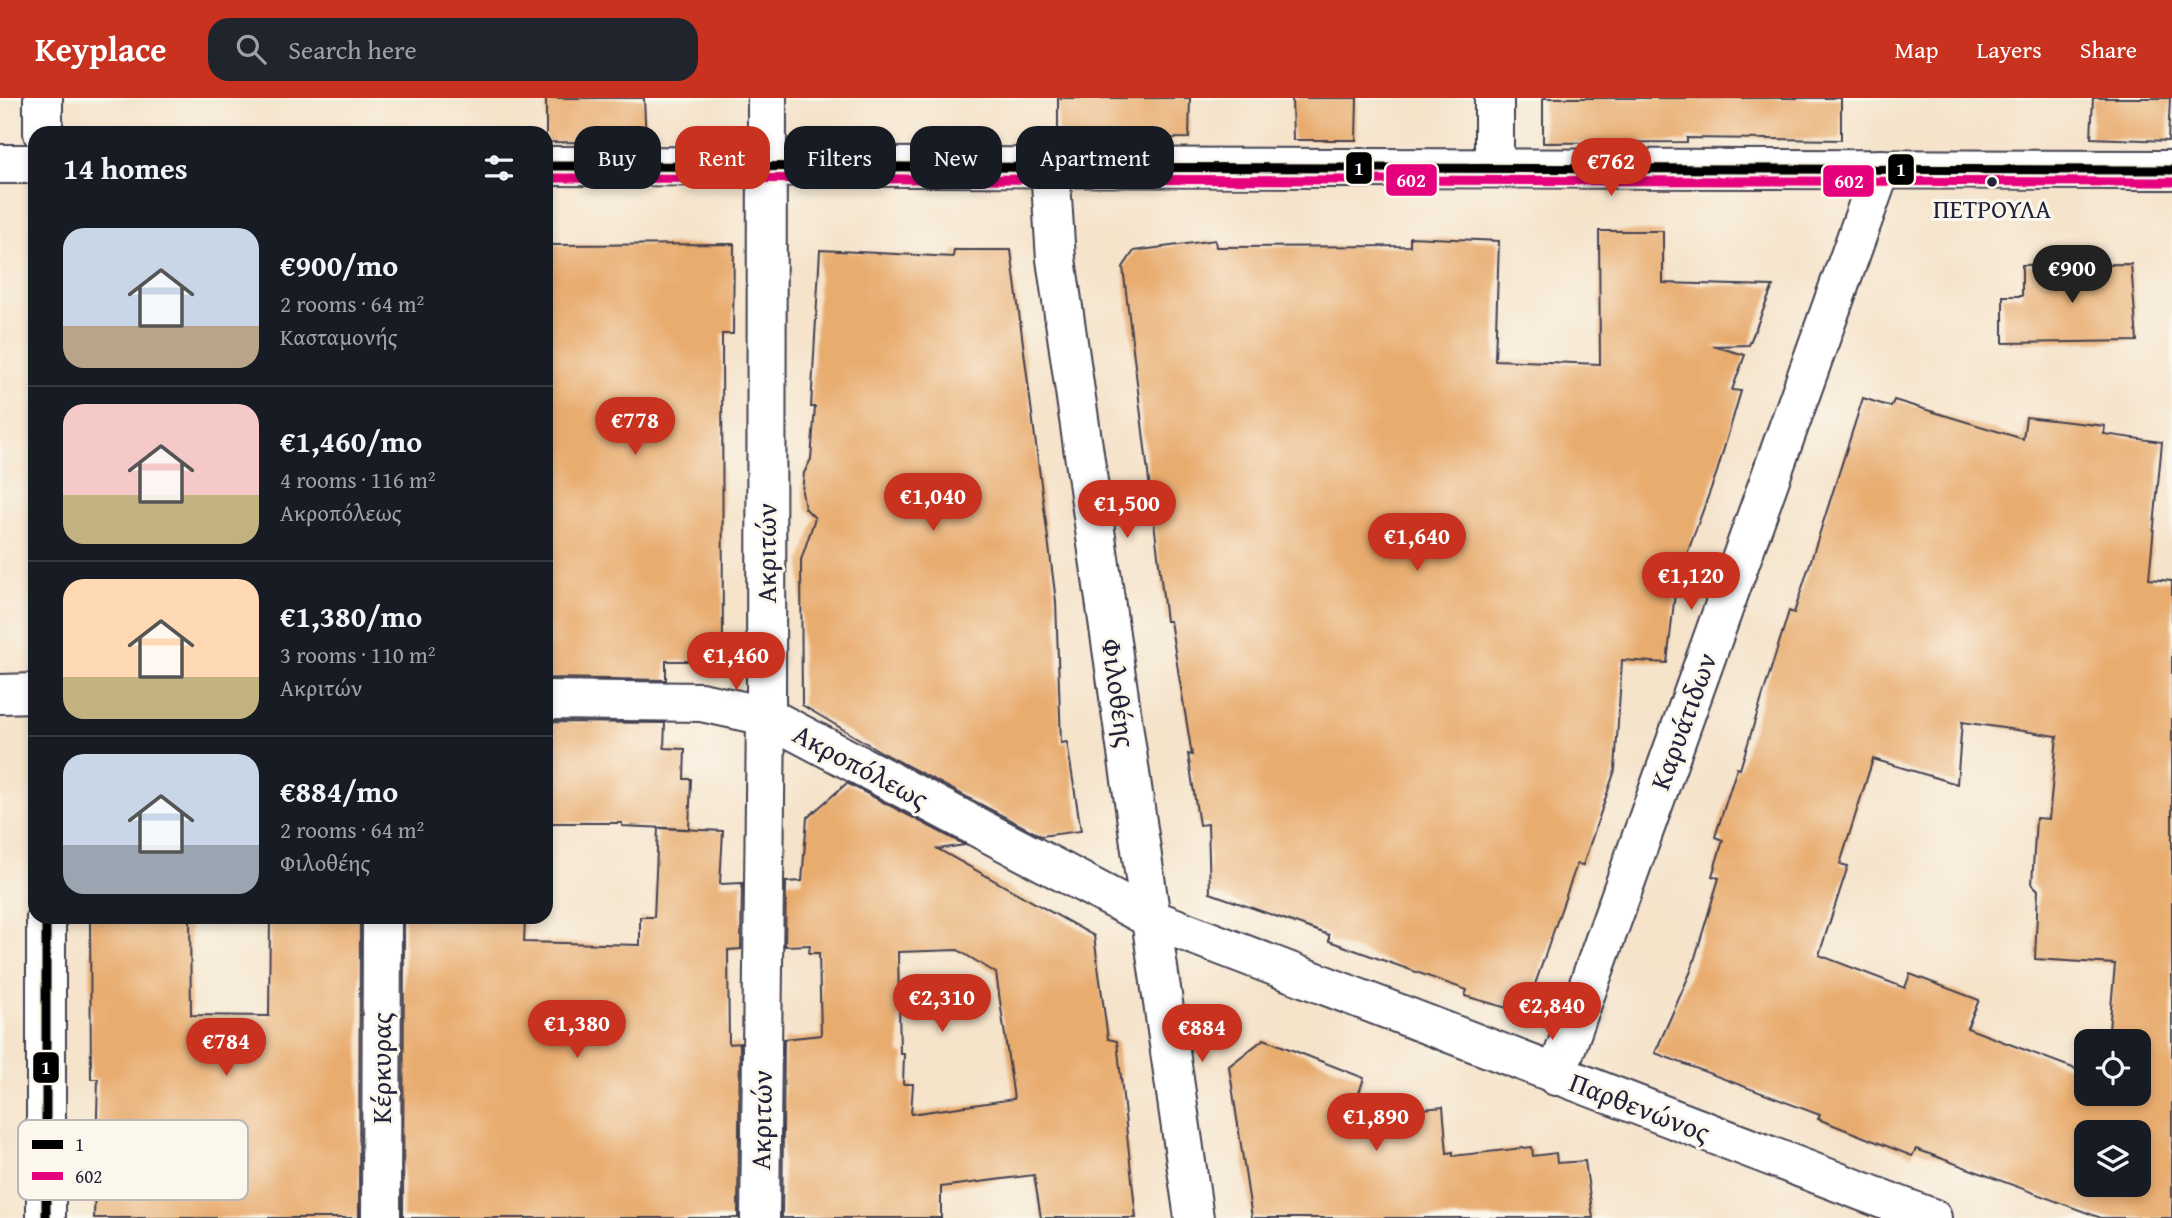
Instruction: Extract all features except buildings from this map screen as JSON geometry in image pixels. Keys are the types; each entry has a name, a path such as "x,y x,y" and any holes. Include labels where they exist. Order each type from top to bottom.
{"street":[{"path":"43,98 43,126"},
{"name":"Ακριτών","path":"767,98 767,126"},
{"path":"1494,98 1494,168"},
{"path":"0,164 28,164"},
{"path":"553,166 675,166"},
{"path":"770,166 1016,167"},
{"path":"1174,167 2172,170"},
{"name":"Καρυάτιδων","path":"1556,1076 1881,170"},
{"name":"Ακριτών","path":"760,1218 766,716 767,189"},
{"name":"Φιλοθέης","path":"1051,189 1056,258 1194,1218"},
{"path":"0,694 28,693"},
{"name":"Ακροπόλεως","path":"553,700 701,702 766,716 1152,919"},
{"name":"Παρθενώνος","path":"1152,919 1932,1218"},
{"path":"46,924 46,1120"},
{"name":"Κέρκυρας","path":"381,1218 382,924"},
{"path":"46,1200 46,1218"}],"transit line":[{"name":"1","path":"553,166 2172,170"},
{"name":"602","path":"553,178 2172,182"},
{"name":"1","path":"46,924 46,1120"},
{"name":"1","path":"46,1200 46,1218"}],"place":[{"name":"ΠΕΤΡΟΥΛΑ","path":"1992,182"}]}
